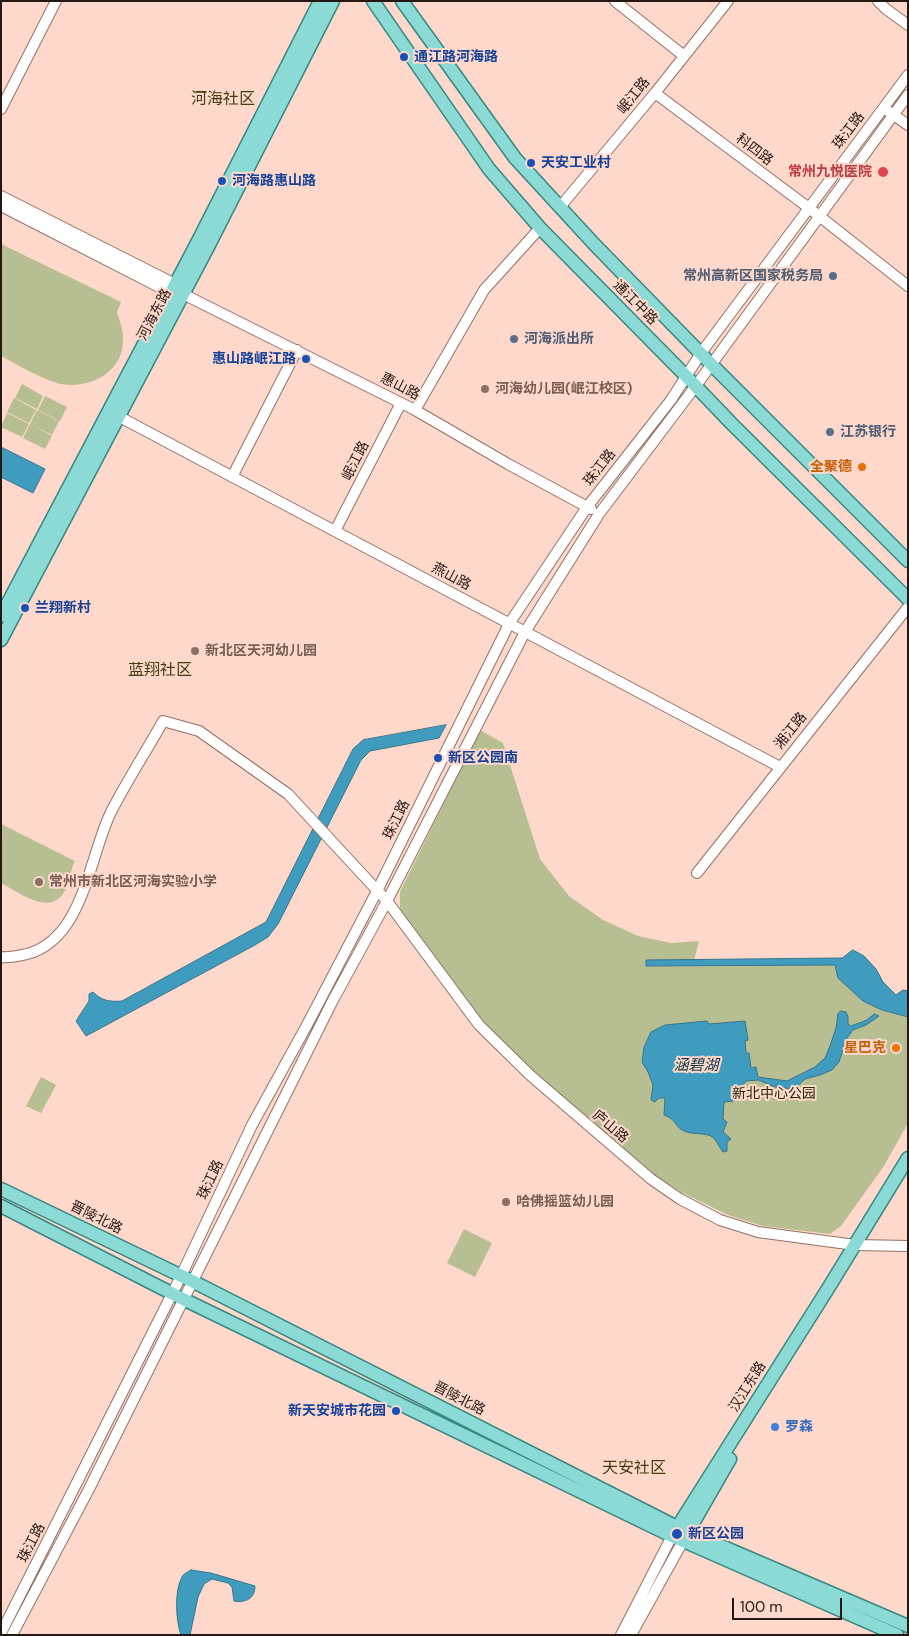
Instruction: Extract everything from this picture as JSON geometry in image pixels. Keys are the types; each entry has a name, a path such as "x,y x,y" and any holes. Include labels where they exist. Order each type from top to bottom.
{"main road":[{"name":"河海东路","path":"1,640 320,1"},
{"name":"河海东路","path":"177,290 333,1"},
{"name":"通江中路","path":"373,1 489,169 540,228 695,387 908,599"},
{"name":"通江中路","path":"402,1 515,158 711,364 908,561"},
{"name":"河海东路","path":"1,616 114,414"},
{"name":"汉江东路","path":"860,1245 908,1158"},
{"name":"汉江东路","path":"680,1534 860,1245 908,1172"},
{"name":"晋陵北路","path":"1,1189 186,1279 680,1534 908,1626"},
{"name":"晋陵北路","path":"1,1206 177,1296 896,1635"}],"street":[{"path":"1,109 56,1"},
{"path":"615,1 684,56"},
{"name":"岷江路","path":"560,207 728,1"},
{"path":"878,1 908,25"},
{"name":"珠江路","path":"186,1279 252,1125 307,1025 377,890 509,624 587,507 671,400 701,353 908,75"},
{"name":"科四路","path":"654,93 809,208 908,286"},
{"name":"珠江路","path":"1,1633 332,1002 387,902 525,632 599,514 695,387 908,95"},
{"path":"884,108 908,125"},
{"name":"惠山路","path":"1,196 177,290"},
{"name":"惠山路","path":"1,206 177,290 416,410 599,514"},
{"path":"416,410 484,290 540,228"},
{"path":"232,477 297,350"},
{"name":"岷江路","path":"335,531 401,403"},
{"name":"燕山路","path":"114,414 780,767"},
{"name":"湘江路","path":"697,873 908,607"},
{"name":"庐山路","path":"1,957 10,958 36,951 56,937 73,916 110,815 163,720 199,731 288,794 387,902 478,1025 531,1076 651,1179 680,1199 720,1220 758,1232 860,1245 908,1246"},
{"name":"珠江路","path":"12,1635 89,1489 177,1296"},
{"name":"汉江东路","path":"621,1635 680,1534"},
{"name":"汉江东路","path":"631,1635 680,1534"}],"green space":[{"path":"1,244 121,302 117,312 123,342 117,362 110,370 93,381 72,385 61,384 39,376 1,356"},
{"path":"22,384 43,396 37,409 15,398"},
{"path":"45,396 67,407 60,421 38,410"},
{"path":"14,398 36,410 29,423 7,412"},
{"path":"37,410 59,421 52,435 30,424"},
{"path":"7,413 29,424 22,437 1,427"},
{"path":"30,424 52,436 45,449 23,438"},
{"name":"新北中心公园","path":"480,730 503,743 540,859 569,896 603,920 638,936 671,943 699,941 694,961 647,960 646,966 835,965 882,1010 908,1017 908,1123 884,1166 841,1226 830,1234 763,1226 728,1215 683,1193 658,1177 581,1116 533,1073 482,1021 407,919 400,908 400,892"},
{"path":"1,824 75,861 67,887 61,896 54,901 46,903 27,898 1,883 1,836 3,834 1,833"},
{"path":"41,1077 56,1085 41,1113 26,1106"},
{"path":"464,1229 492,1243 475,1277 447,1263"}],"water":[{"path":"1,447 45,469 33,493 1,477"},
{"path":"446,725 439,738 370,751 361,760 278,924 268,937 86,1036 76,1021 89,1001 89,994 93,992 106,1000 122,1001 266,922 353,749 363,740"},
{"path":"853,950 864,956 876,969 883,982 896,995 903,990 908,991 908,1017 882,1010 863,1001 838,978 835,965 646,966 646,960 842,958"},
{"name":"涵碧湖","path":"841,1011 846,1012 848,1024 851,1026 867,1020 874,1014 879,1016 866,1025 853,1030 847,1038 839,1062 832,1070 805,1079 794,1089 775,1087 758,1080 746,1081 735,1095 734,1101 724,1102 723,1119 727,1122 723,1132 731,1139 727,1142 727,1151 723,1152 714,1138 710,1136 686,1132 679,1128 671,1119 664,1115 665,1098 659,1098 655,1102 651,1100 653,1085 642,1062 644,1047 651,1032 665,1025 707,1021 709,1024 745,1021 748,1040 745,1041 746,1053 749,1053 751,1068 756,1067 758,1077 787,1081 815,1067 825,1058 836,1028 838,1014"},
{"path":"191,1570 211,1573 255,1586 255,1590 249,1599 234,1601 232,1587 228,1583 212,1579 204,1584 198,1597 190,1635 181,1635 177,1614 179,1583 184,1574"}],"place":[{"name":"通江路河海路","path":"404,57"},
{"name":"天安工业村","path":"531,163"},
{"name":"常州九悦医院","path":"883,172"},
{"name":"河海路惠山路","path":"222,181"},
{"name":"常州高新区国家税务局","path":"833,276"},
{"name":"河海派出所","path":"514,339"},
{"name":"惠山路岷江路","path":"306,359"},
{"name":"河海幼儿园(岷江校区)","path":"485,389"},
{"name":"江苏银行","path":"830,432"},
{"name":"全聚德","path":"862,467"},
{"name":"兰翔新村","path":"25,608"},
{"name":"新北区天河幼儿园","path":"195,651"},
{"name":"新区公园南","path":"438,758"},
{"name":"常州市新北区河海实验小学","path":"39,882"},
{"name":"星巴克","path":"896,1048"},
{"name":"哈佛摇篮幼儿园","path":"506,1202"},
{"name":"新天安城市花园","path":"396,1411"},
{"name":"罗森","path":"775,1427"},
{"name":"新区公园","path":"677,1534"}],"district":[{"name":"河海社区","path":"223,100"},
{"name":"蓝翔社区","path":"160,671"},
{"name":"天安社区","path":"634,1469"}]}
